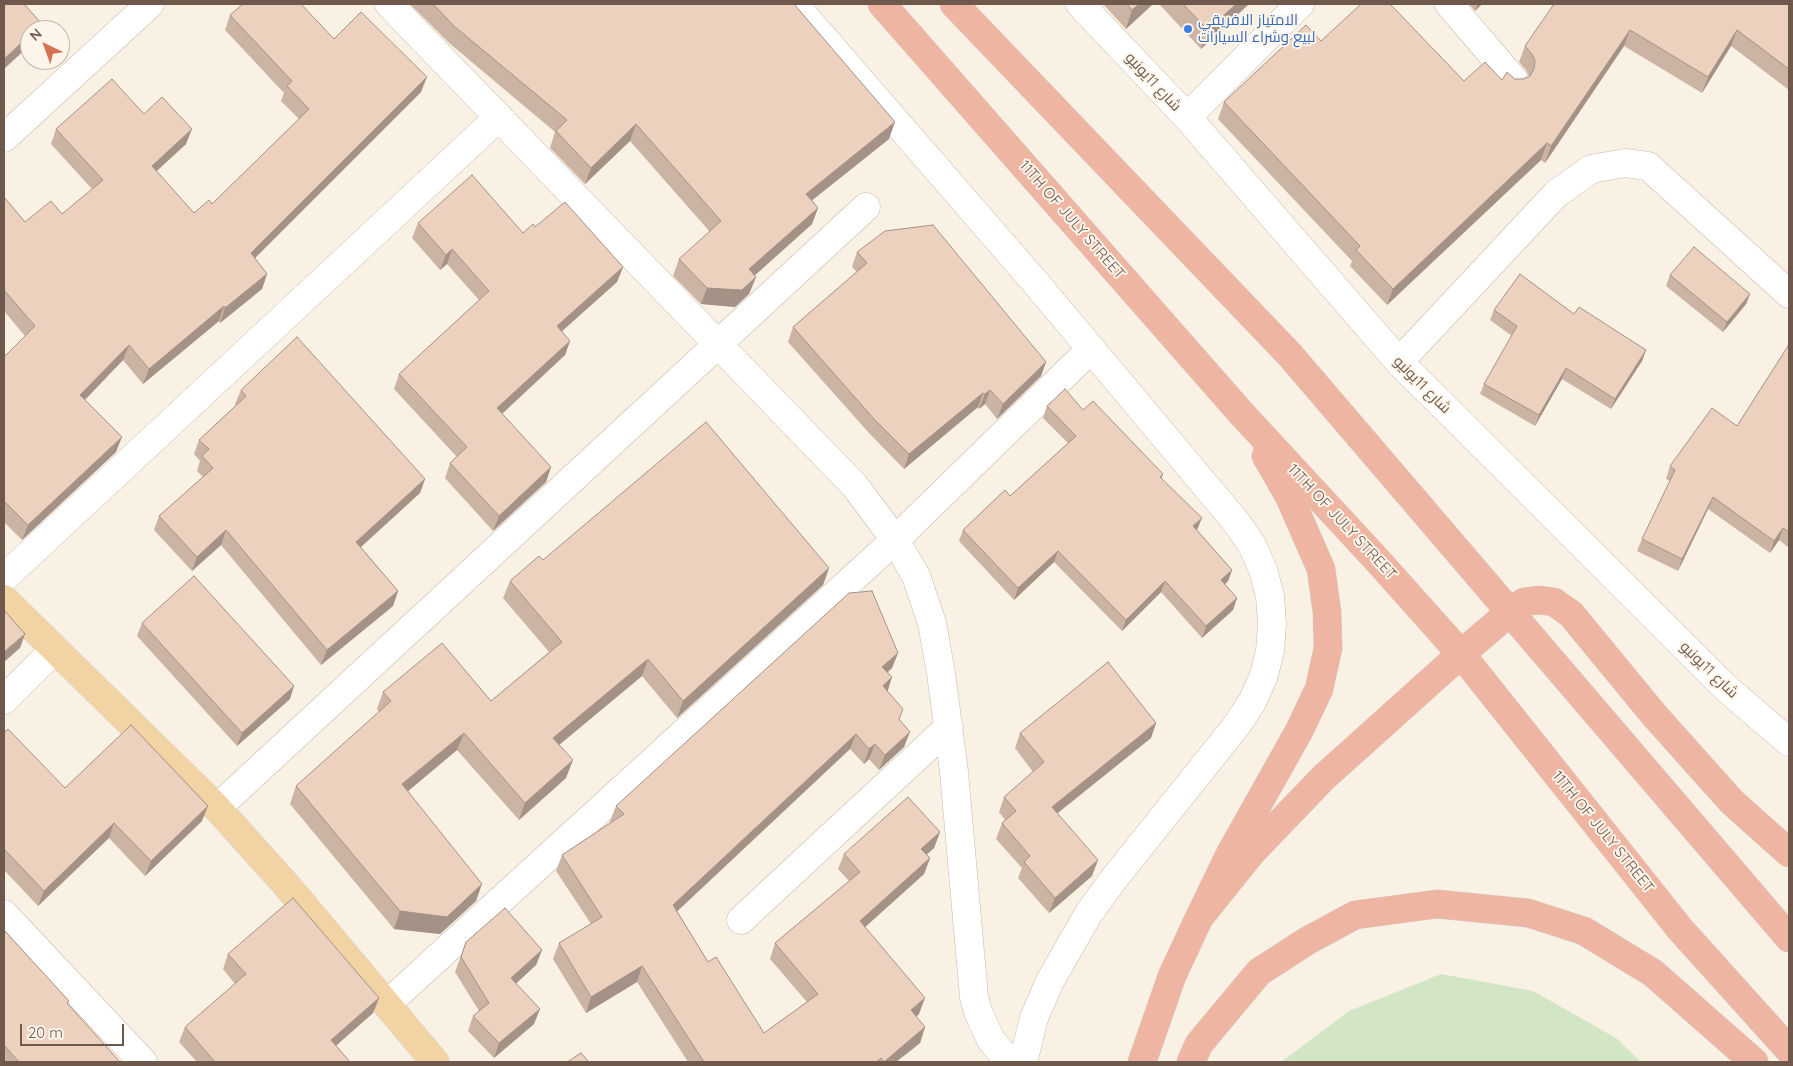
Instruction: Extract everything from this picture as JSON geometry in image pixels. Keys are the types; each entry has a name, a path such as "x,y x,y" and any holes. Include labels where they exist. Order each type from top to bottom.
{"highway":[{"name":"11TH OF JULY STREET","path":"882,4 1241,413 1461,654 1680,929 1789,1050"},
{"path":"964,8 1290,355 1789,938"},
{"path":"1142,1062 1172,976 1199,918 1230,854 1300,731 1319,689 1328,648 1327,612 1321,569 1289,496 1241,413"},
{"path":"1199,918 1252,852 1323,778 1510,612 1524,602 1539,600 1554,602 1570,614 1655,716 1732,802 1789,853"},
{"path":"1191,1062 1199,1044 1259,972 1307,941 1355,915 1437,904 1528,912 1584,931 1653,973 1754,1062"}],"main road":[{"path":"4,599 217,808 289,888 435,1062"}],"street":[{"path":"4,138 150,4"},
{"path":"389,4 855,486 895,540 916,576 932,623 948,727 974,997 978,1012 991,1040 1001,1052 1014,1062 1023,1062 1034,1018 1050,981 1089,912 1237,725 1252,702 1264,678 1270,651 1272,624 1270,596 1263,570 1252,545 1237,523 1036,282 794,4"},
{"name":"شارع 11يونيو","path":"1080,4 1187,118 1399,362 1726,688 1789,742"},
{"path":"1187,118 1300,4"},
{"path":"1449,4 1514,80"},
{"path":"4,578 499,117"},
{"path":"1399,362 1556,194 1590,169 1625,163 1648,166 1789,294"},
{"path":"217,808 866,208"},
{"path":"387,1004 895,540 1091,349"},
{"path":"4,700 55,649"},
{"path":"741,920 948,727"},
{"path":"4,914 143,1062"}],"green space":[{"path":"1441,974 1533,991 1616,1038 1641,1062 1281,1062 1349,1011"}],"building":[{"path":"4,4 24,4 38,20 20,20 20,44 4,59"},
{"path":"243,4 301,4 334,39 361,12 427,77 251,253 267,274 225,308 224,306 149,369 129,345 80,395 122,437 28,525 4,501 4,357 35,326 4,290 4,197 25,222 51,201 62,214 103,180 56,129 112,79 144,114 162,97 192,129 152,166 194,213 209,200 212,204 309,109 287,86 292,81 230,15"},
{"path":"433,4 794,4 895,122 806,194 818,208 749,269 756,277 742,290 707,288 679,259 721,221 636,124 591,168 556,131 567,120 454,26"},
{"path":"1127,4 1139,4 1132,10"},
{"path":"1183,4 1236,4 1208,30"},
{"path":"1361,4 1390,4 1464,81 1485,62 1502,80 1507,72 1515,79 1523,79 1530,76 1534,69 1535,61 1525,46 1554,4 1789,4 1789,69 1737,30 1708,77 1630,30 1551,146 1547,143 1393,289 1356,250 1360,246 1224,102 1306,25 1321,41"},
{"path":"472,175 523,233 533,224 535,227 565,202 623,267 557,326 570,341 497,408 551,467 499,516 450,463 467,447 399,374 489,291 452,249 446,255 418,223"},
{"path":"933,225 1046,362 1003,404 990,390 985,394 983,393 909,454 874,419 793,327 867,263 857,252 885,231"},
{"path":"1694,247 1750,294 1727,322 1670,275"},
{"path":"1520,274 1574,314 1579,307 1646,350 1615,399 1566,368 1539,415 1484,384 1517,326 1494,310"},
{"path":"297,337 425,479 356,542 398,591 327,650 226,530 197,557 159,516 213,468 202,456 209,449 199,440 246,396 241,390"},
{"path":"1788,346 1789,532 1783,528 1774,541 1713,497 1682,559 1642,539 1675,470 1670,466 1712,408 1737,426"},
{"path":"1065,389 1083,410 1093,401 1163,474 1160,477 1202,518 1193,526 1232,570 1221,580 1237,598 1206,626 1165,581 1126,620 1058,551 1018,588 963,530 1005,490 1010,496 1076,436 1047,406"},
{"path":"706,422 829,568 683,701 648,659 553,738 573,760 525,803 464,733 402,784 482,884 447,917 400,911 296,786 391,701 383,692 442,643 491,701 562,642 510,581 539,556 543,560"},
{"path":"194,576 294,686 242,733 142,623"},
{"path":"872,591 898,653 882,667 892,677 883,686 903,709 899,719 910,732 885,755 875,744 869,749 856,734 673,905 708,962 716,957 764,1033 818,994 775,943 860,872 844,854 908,797 940,832 921,849 930,858 860,921 925,998 911,1010 925,1027 884,1062 881,1058 876,1062 704,1062 642,966 591,997 559,943 602,917 562,855 624,814 616,806 849,593"},
{"path":"4,610 25,634 4,652"},
{"path":"1108,662 1156,723 1052,807 1098,860 1055,898 1024,862 1030,856 1002,823 1016,811 1004,797 1044,762 1020,733"},
{"path":"131,725 208,806 151,861 114,823 44,891 4,849 4,733 8,729 65,788"},
{"path":"293,898 379,998 331,1040 350,1062 212,1062 214,1061 185,1027 246,974 228,954"},
{"path":"505,908 542,950 511,978 540,1009 499,1043 473,1016 489,1003 461,957 466,942"},
{"path":"4,930 69,1001 67,1003 120,1062 19,1062 4,1045"},
{"path":"581,1053 589,1062 567,1062"}],"place":[{"name":"الامتياز الافريقي لبيع وشراء السيارات","path":"1188,29"}]}
